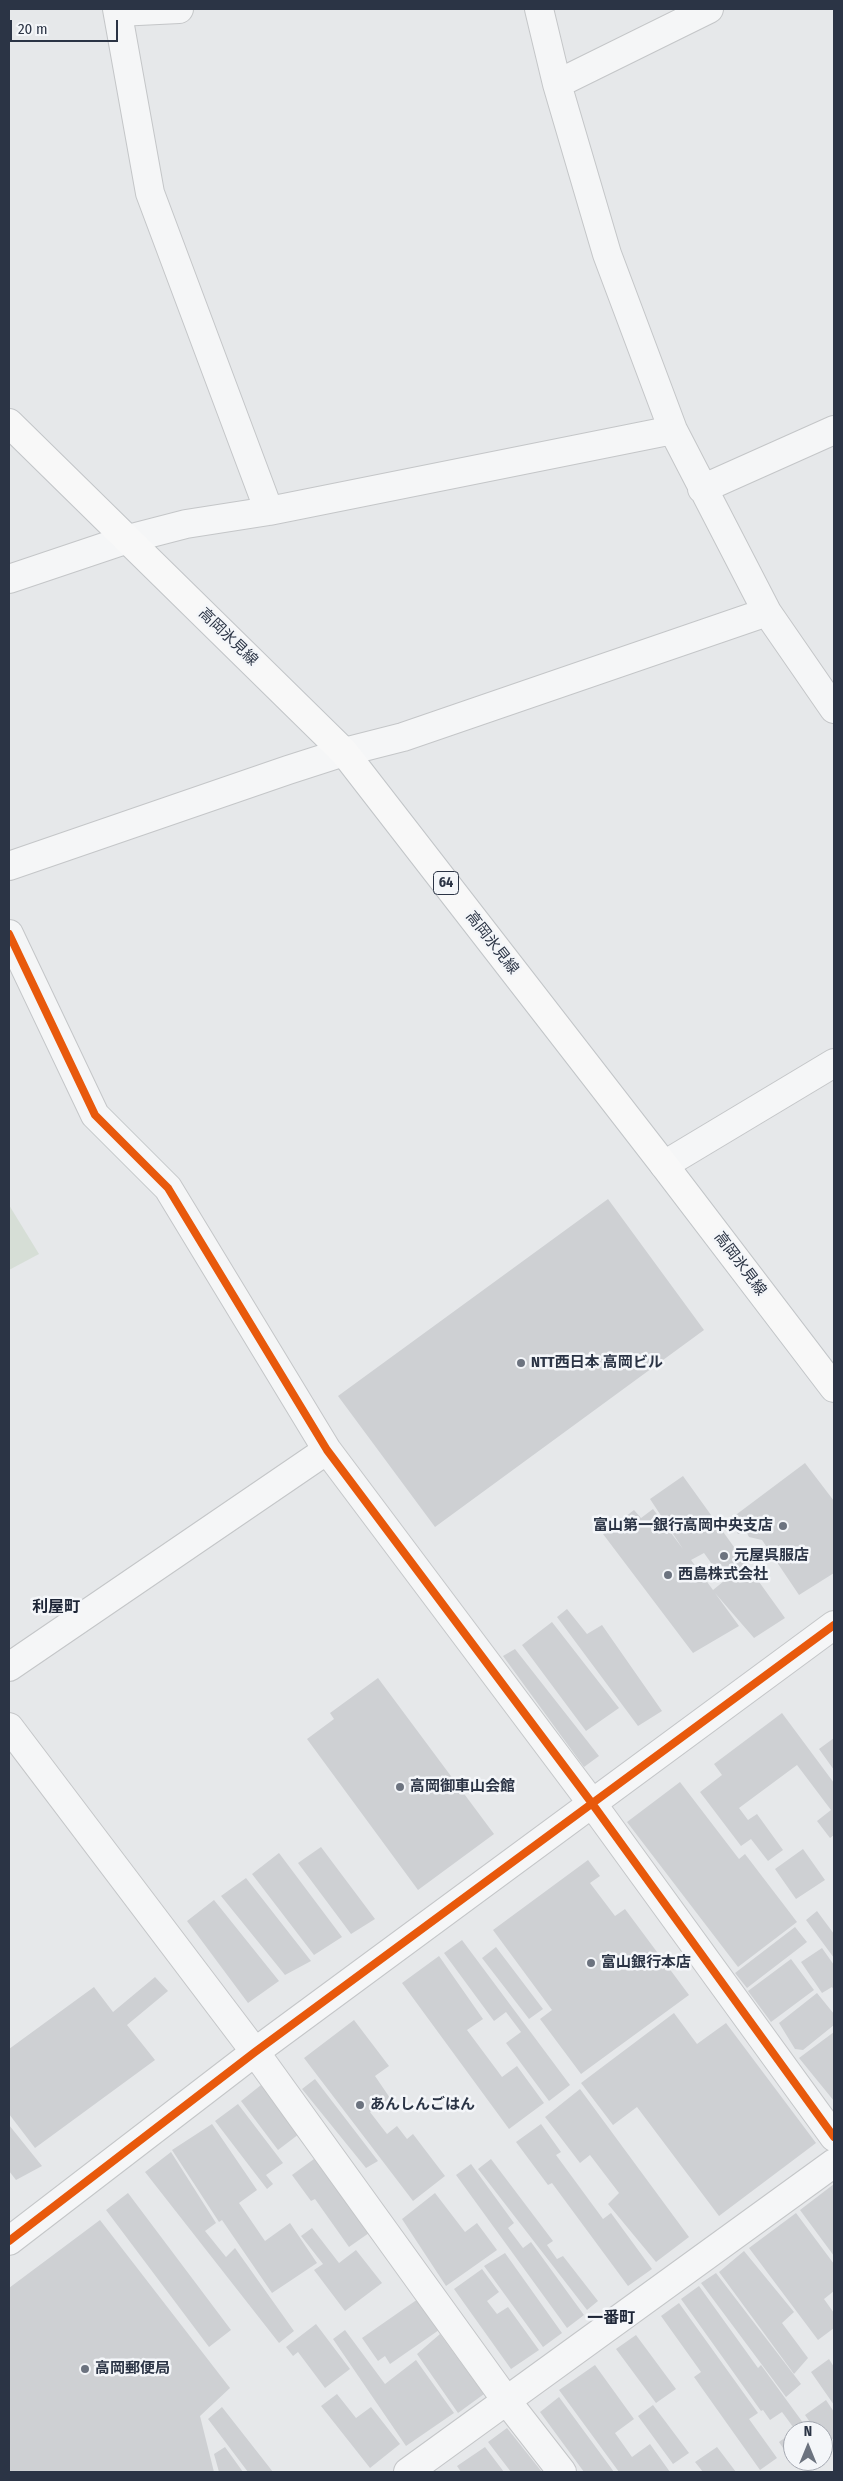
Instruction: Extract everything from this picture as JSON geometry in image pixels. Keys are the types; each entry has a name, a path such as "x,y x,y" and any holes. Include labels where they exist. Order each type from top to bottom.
{"main road":[{"name":"高岡氷見線","path":"9,423 344,752 834,1388"}],"street":[{"path":"179,9 117,11 150,193 268,511"},
{"path":"540,9 557,84 607,254 674,430 702,489 767,612 834,708"},
{"path":"557,84 709,9"},
{"path":"9,579 128,539 186,524 268,511 674,430"},
{"path":"702,489 834,430"},
{"path":"9,866 344,752 403,738 767,612"},
{"path":"9,934 95,1115 168,1188 327,1450 591,1802 834,2137"},
{"path":"664,1165 834,1063"},
{"path":"9,1667 327,1450"},
{"path":"9,2241 255,2052 591,1802 834,1625"},
{"path":"9,1727 255,2052 506,2400 562,2472"},
{"path":"408,2472 834,2163"}],"shaded area":[{"path":"9,1205 39,1254 9,1270"}],"building":[{"name":"NTT西日本 高岡ビル","path":"608,1199 704,1330 435,1527 338,1396"},
{"name":"富山第一銀行高岡中央支店","path":"805,1463 834,1501 834,1573 799,1595 762,1540 749,1537 746,1531 738,1534 729,1520"},
{"path":"683,1476 785,1618 754,1638 715,1593 739,1626 693,1653 603,1534 634,1510 641,1518 653,1509 683,1549 650,1499","holes":["704,1553 724,1581 713,1590 691,1560"]},
{"path":"567,1609 587,1634 602,1625 662,1711 638,1726 557,1617"},
{"path":"552,1622 619,1708 586,1731 522,1645"},
{"path":"515,1649 599,1756 584,1767 503,1656"},
{"name":"高岡御車山会館","path":"378,1678 494,1834 418,1890 307,1739 334,1719 330,1713"},
{"path":"782,1713 834,1783 834,1835 830,1838 817,1821 831,1810 797,1765 739,1808 748,1820 757,1814 783,1850 768,1861 751,1839 741,1846 700,1792 722,1775 714,1764"},
{"path":"834,1738 834,1770 819,1749"},
{"path":"680,1782 739,1859 745,1854 797,1922 738,1967 627,1822"},
{"path":"321,1847 375,1919 351,1934 298,1863"},
{"path":"803,1849 825,1880 796,1899 775,1869"},
{"path":"279,1853 342,1937 314,1955 252,1874"},
{"name":"富山銀行本店","path":"588,1860 600,1876 590,1883 615,1916 625,1909 689,1995 581,2074 540,2019 552,2010 493,1930"},
{"path":"246,1878 311,1961 285,1975 221,1896"},
{"path":"214,1900 279,1981 248,2003 187,1921"},
{"path":"817,1911 834,1934 834,1958 806,1920"},
{"path":"795,1927 807,1942 747,1988 735,1973"},
{"path":"462,1940 570,2085 549,2101 506,2043 521,2032 506,2012 494,2021 444,1953"},
{"path":"496,1947 543,2009 529,2019 482,1958"},
{"path":"822,1948 834,1965 834,1990 832,1987 822,1993 801,1962"},
{"path":"439,1956 483,2019 467,2030 502,2077 517,2066 544,2103 509,2129 402,1983"},
{"path":"791,1959 814,1990 771,2022 748,1991"},
{"path":"155,1977 168,1991 127,2025 155,2060 35,2148 9,2114 9,2049 94,1987 113,2012"},
{"path":"817,1993 834,2014 834,2025 803,2050 795,2049 779,2023"},
{"path":"674,2013 697,2044 726,2023 816,2143 719,2216 637,2107 613,2125 581,2083"},
{"name":"あんしんごはん","path":"354,2020 389,2066 375,2076 390,2098 370,2112 387,2134 397,2126 407,2139 413,2134 445,2176 413,2201 304,2058"},
{"path":"834,2032 834,2101 799,2058"},
{"path":"315,2079 378,2161 366,2168 302,2089"},
{"path":"261,2085 299,2134 278,2150 241,2101"},
{"path":"580,2089 689,2237 656,2262 608,2204 619,2193 590,2155 580,2163 545,2117"},
{"path":"238,2104 283,2163 266,2175 273,2184 267,2189 215,2121"},
{"path":"212,2124 257,2190 239,2203 265,2241 290,2223 317,2263 272,2293 222,2220 219,2222 172,2150"},
{"path":"541,2124 561,2152 556,2155 603,2219 611,2213 652,2269 628,2286 552,2183 548,2185 516,2142"},
{"path":"9,2125 42,2166 16,2180 9,2171"},
{"path":"171,2152 216,2223 205,2231 226,2257 235,2248 294,2331 279,2343 145,2172"},
{"path":"314,2159 369,2233 349,2247 315,2199 311,2201 292,2175"},
{"path":"491,2159 553,2241 547,2245 557,2259 563,2256 598,2301 587,2310 478,2169"},
{"path":"471,2164 514,2223 508,2228 523,2248 531,2242 584,2315 567,2328 456,2175"},
{"path":"834,2184 834,2256 800,2210"},
{"path":"128,2193 231,2330 209,2347 106,2210"},
{"path":"435,2193 465,2232 477,2223 497,2250 446,2286 402,2219"},
{"path":"796,2213 834,2264 834,2291 824,2299 834,2313 834,2328 818,2340 749,2248"},
{"path":"100,2220 230,2388 200,2416 214,2472 9,2472 9,2288"},
{"path":"312,2228 339,2263 356,2250 382,2283 345,2311 314,2270 323,2264 301,2236"},
{"path":"744,2251 794,2312 782,2323 808,2358 794,2374 719,2272"},
{"path":"505,2253 562,2333 543,2347 484,2266"},
{"path":"482,2269 499,2292 487,2301 497,2314 508,2307 539,2350 511,2369 454,2289"},
{"path":"716,2273 801,2384 786,2397 701,2283"},
{"path":"699,2286 758,2368 761,2365 802,2421 789,2421 782,2412 770,2420 763,2410 761,2411 681,2299"},
{"path":"418,2299 439,2330 390,2364 385,2356 378,2361 362,2338"},
{"path":"679,2303 758,2413 749,2419 777,2458 760,2470 694,2377 701,2372 661,2316"},
{"path":"316,2324 350,2369 325,2388 298,2352 293,2356 286,2347"},
{"path":"345,2330 385,2384 416,2360 454,2413 406,2446 333,2339"},
{"path":"440,2334 484,2394 458,2413 417,2354"},
{"path":"636,2335 676,2389 656,2403 616,2349"},
{"path":"829,2359 834,2367 834,2405 811,2372"},
{"path":"595,2365 634,2419 615,2433 632,2457 650,2444 670,2472 619,2472 559,2390"},
{"path":"337,2394 356,2418 371,2407 400,2444 370,2468 321,2406"},
{"path":"559,2397 614,2472 584,2472 540,2412"},
{"path":"826,2400 834,2412 834,2438 833,2421 809,2421 805,2415"},
{"path":"653,2405 689,2453 673,2464 638,2416"},
{"path":"222,2407 273,2472 248,2472 208,2419"},
{"path":"507,2428 542,2472 511,2472 488,2442"},
{"path":"783,2439 783,2448 779,2442"},
{"path":"225,2447 243,2472 219,2472 214,2454"},
{"path":"485,2447 504,2472 461,2472 457,2466"},
{"path":"717,2447 736,2472 703,2472 695,2462"}],"cycle path":[{"path":"9,934 95,1115 168,1188 327,1450 591,1802 834,2137"},
{"path":"9,2241 255,2052 834,1625"}],"place":[{"name":"NTT西日本 高岡ビル","path":"521,1363"},
{"name":"富山第一銀行高岡中央支店","path":"783,1526"},
{"name":"元屋呉服店","path":"724,1556"},
{"name":"西島株式会社","path":"668,1575"},
{"name":"高岡御車山会館","path":"400,1787"},
{"name":"富山銀行本店","path":"591,1963"},
{"name":"あんしんごはん","path":"360,2105"},
{"name":"高岡郵便局","path":"85,2369"}],"district":[{"name":"利屋町","path":"56,1608"},
{"name":"一番町","path":"611,2319"}]}
